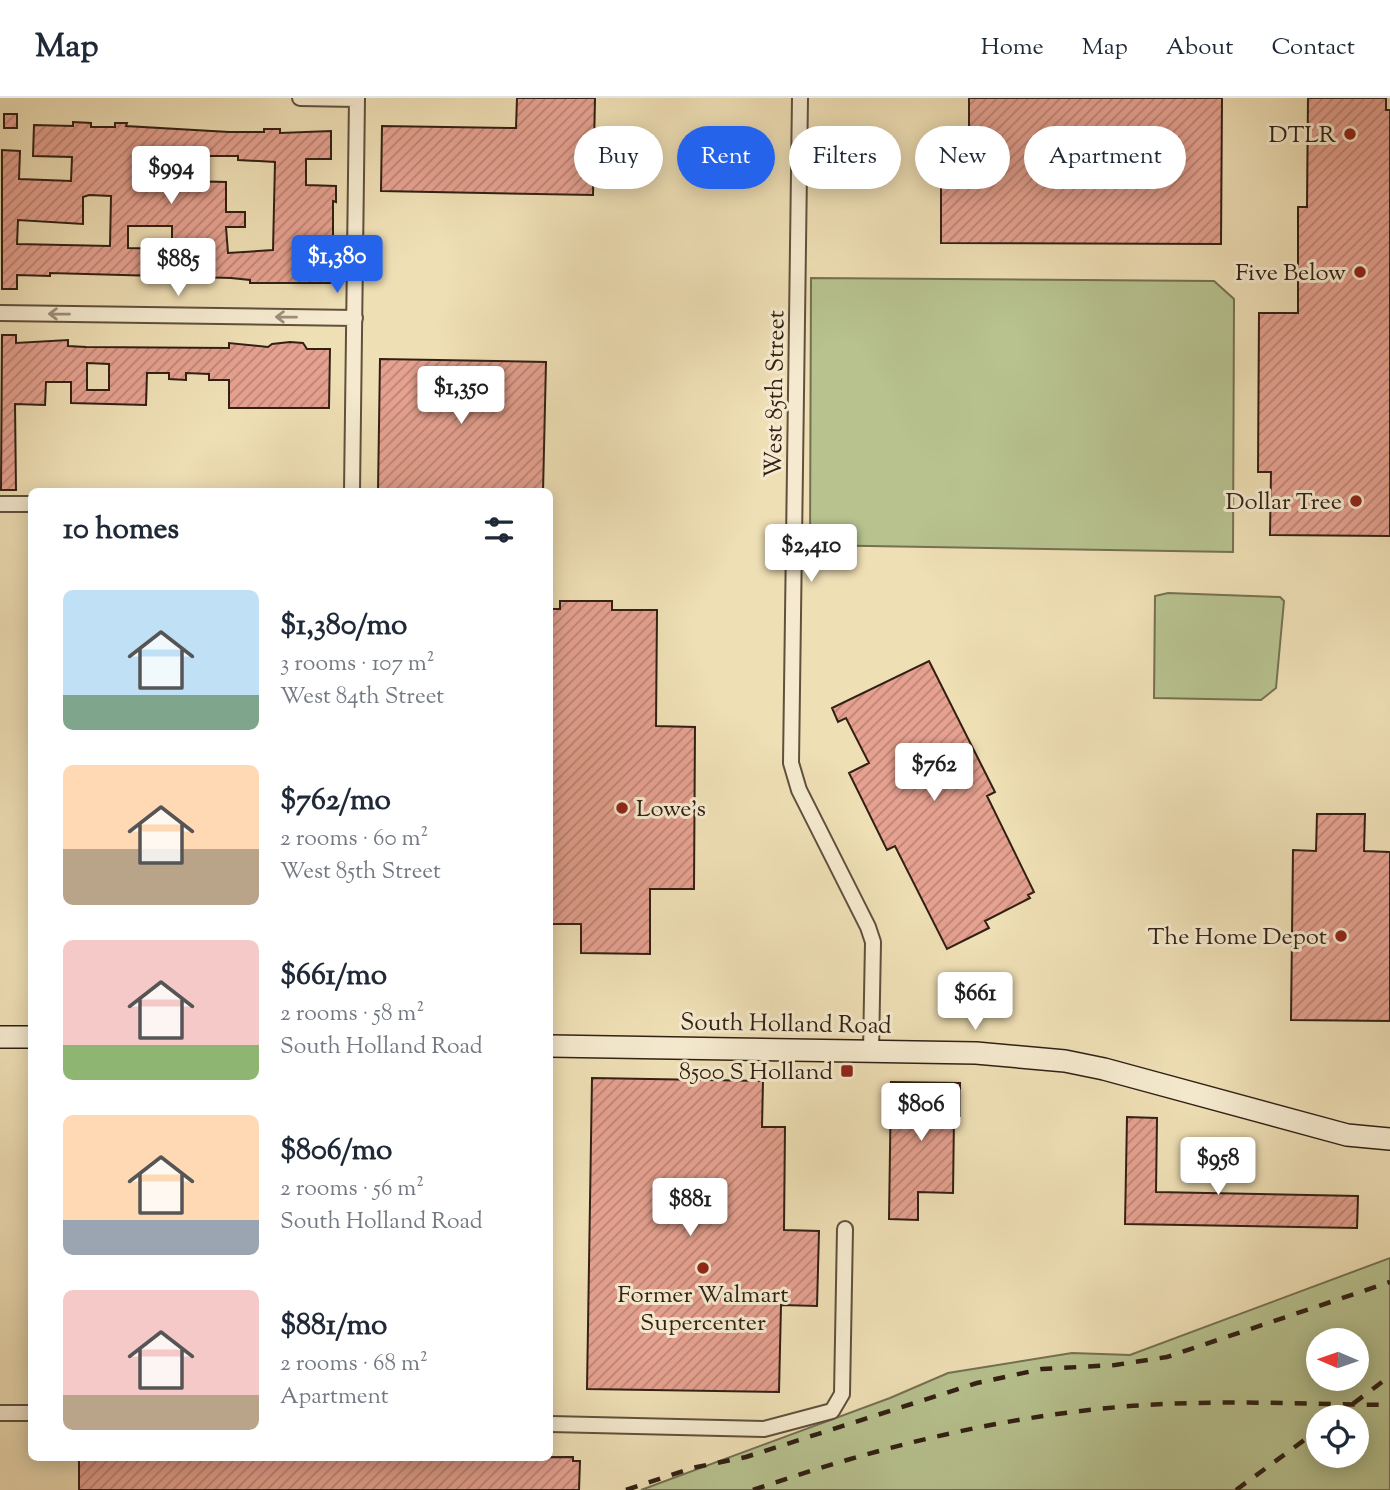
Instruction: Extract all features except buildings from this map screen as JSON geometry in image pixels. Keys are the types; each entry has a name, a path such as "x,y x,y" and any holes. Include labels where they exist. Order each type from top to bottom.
{"main road":[{"path":"0,1037 28,1037"},
{"name":"South Holland Road","path":"553,1046 976,1053 1065,1061 1104,1069 1347,1135 1390,1139"}],"street":[{"path":"300,98 357,98 352,488"},
{"name":"West 85th Street","path":"800,98 791,763 799,790 873,942 871,1051"},
{"path":"0,313 355,318"},
{"path":"0,504 28,504"},
{"path":"553,1424 764,1429 832,1411 842,1394 845,1229"},
{"path":"0,1413 28,1413"}],"green space":[{"path":"811,278 1214,281 1234,299 1233,552 810,545"},
{"path":"1168,593 1280,597 1284,601 1276,688 1261,700 1154,698 1155,596"},
{"path":"1390,1258 1390,1490 641,1490 890,1398 948,1373 1072,1353 1130,1355"}],"railway":[{"path":"626,1490 692,1468 746,1457 977,1383 1042,1369 1115,1365 1167,1357 1390,1282"},
{"path":"1351,1405 1390,1376"},
{"path":"753,1490 843,1461 933,1437 1072,1412 1187,1403 1390,1405"},
{"path":"1236,1490 1306,1439"}],"place":[{"name":"DTLR","path":"1350,134"},
{"name":"Five Below","path":"1360,272"},
{"name":"Dollar Tree","path":"1356,501"},
{"name":"Lowe's","path":"622,808"},
{"name":"The Home Depot","path":"1341,936"},
{"name":"8500 S Holland","path":"847,1071"},
{"name":"Former Walmart Supercenter","path":"703,1268"}]}
